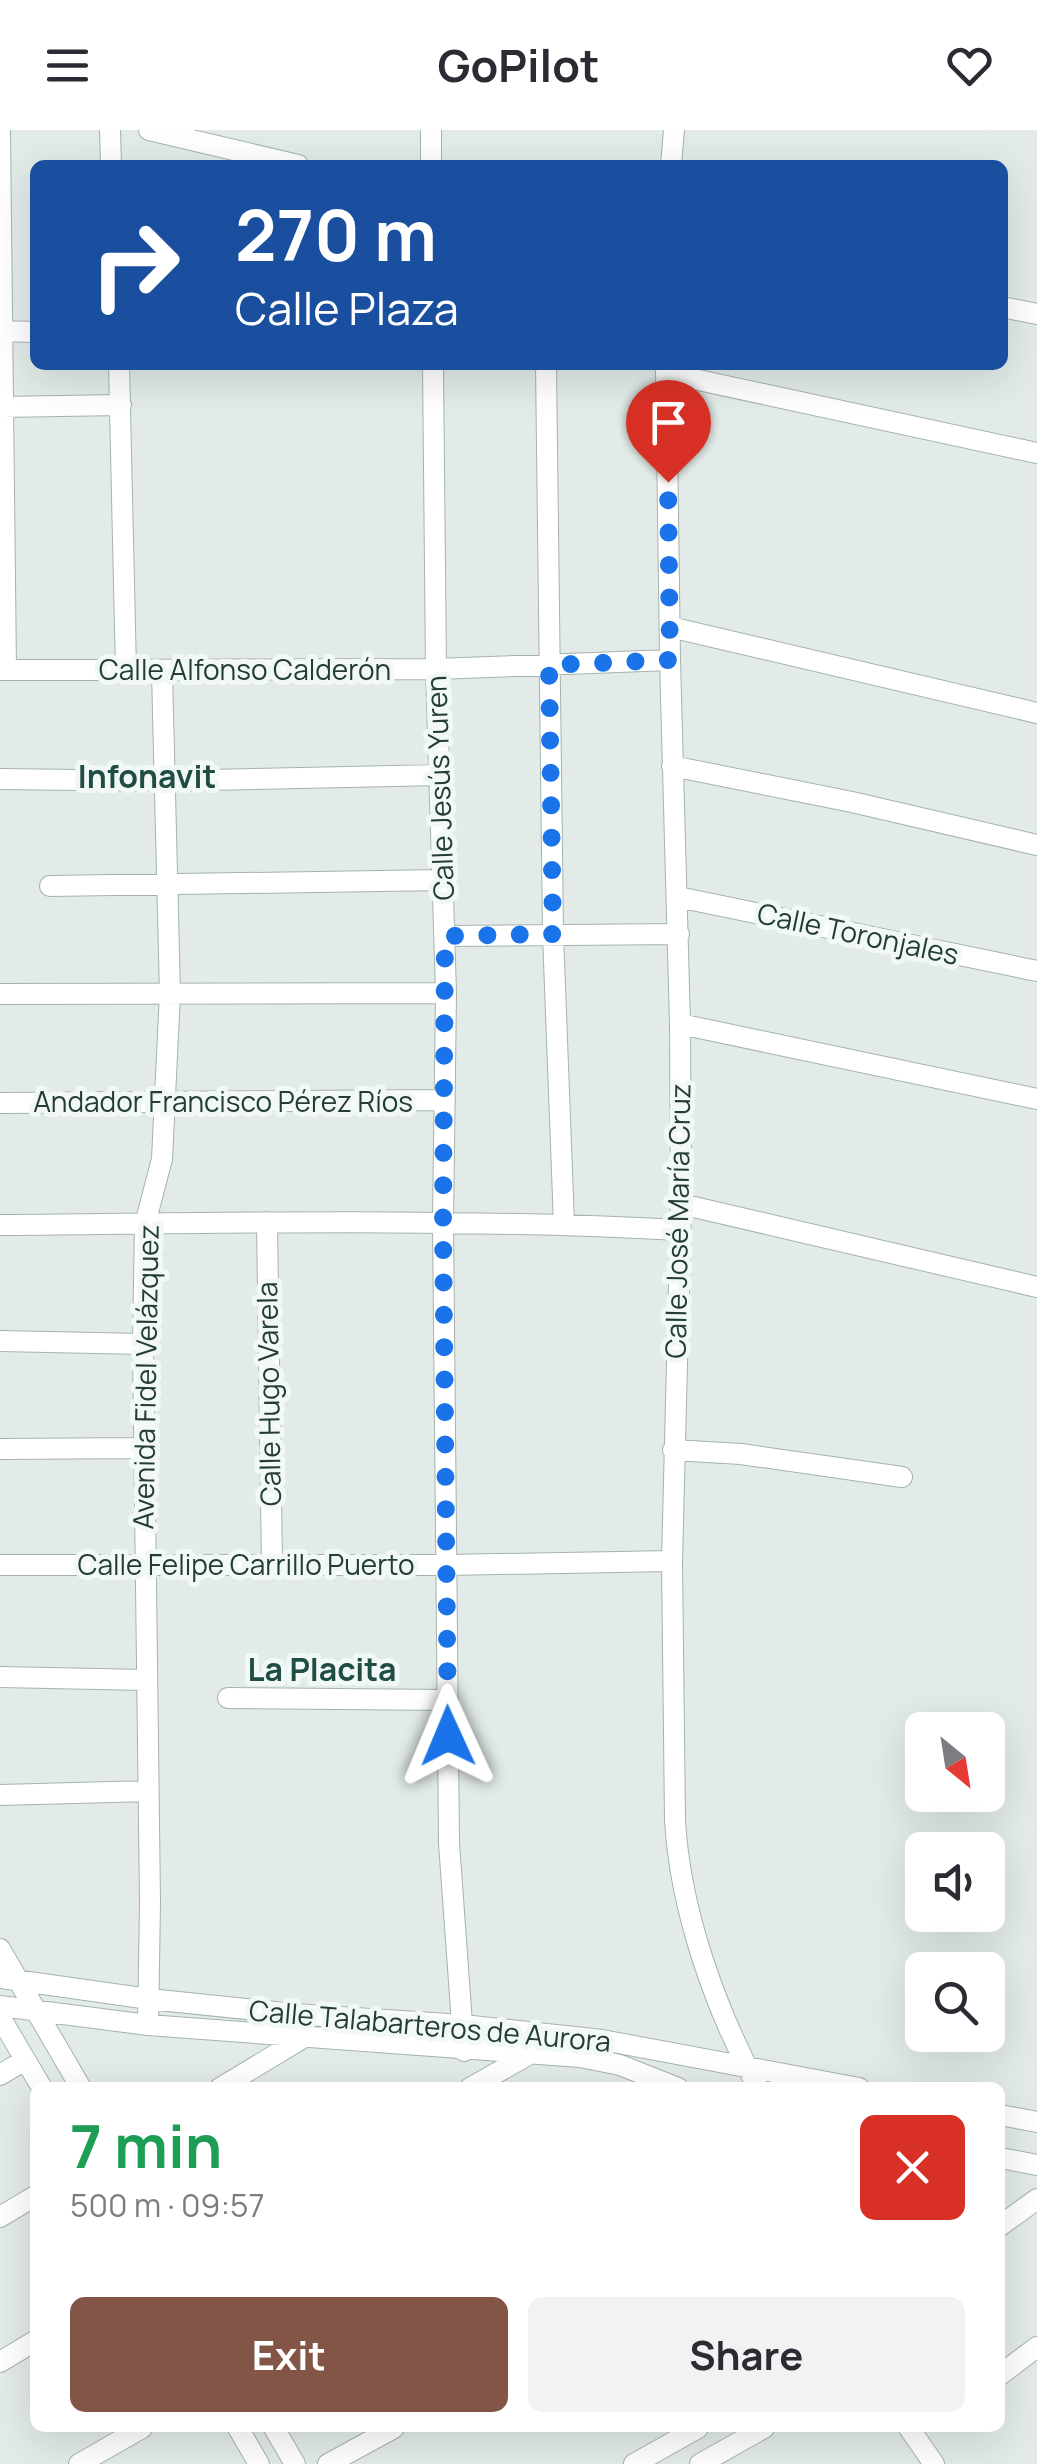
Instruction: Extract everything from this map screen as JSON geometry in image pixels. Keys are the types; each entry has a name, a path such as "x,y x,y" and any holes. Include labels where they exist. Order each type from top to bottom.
{"street":[{"path":"110,130 111,160"},
{"path":"149,130 277,160"},
{"path":"430,130 431,160"},
{"path":"671,160 674,130"},
{"path":"0,132 3,670"},
{"path":"1008,308 1037,314"},
{"path":"2,331 30,332"},
{"path":"119,370 126,671"},
{"name":"Calle Jesús Yuren","path":"433,370 436,668 446,993 443,1223 449,1843 464,2051"},
{"path":"546,370 553,934 564,1224"},
{"name":"Calle José María Cruz","path":"666,370 680,1024 681,1204 672,1562 677,1853 682,1887 700,1947 755,2082"},
{"path":"670,370 1037,453"},
{"path":"2,407 121,406"},
{"path":"670,626 1037,713"},
{"name":"Calle Alfonso Calderón","path":"3,670 436,668 670,660"},
{"name":"Avenida Fidel Velázquez","path":"148,2025 143,1344 145,1224 162,1159 170,993 162,672"},
{"path":"672,766 1037,844"},
{"path":"0,779 162,781 440,775"},
{"path":"50,886 444,880"},
{"name":"Calle Toronjales","path":"678,898 1037,972"},
{"path":"445,936 679,934"},
{"path":"0,994 446,993"},
{"path":"680,1024 1037,1099"},
{"name":"Andador Francisco Pérez Ríos","path":"0,1103 445,1100"},
{"path":"681,1204 1037,1287"},
{"name":"Calle Hugo Varela","path":"267,1222 272,1566"},
{"path":"0,1225 443,1223 679,1230"},
{"path":"0,1340 143,1344"},
{"path":"0,1450 143,1448"},
{"path":"673,1450 741,1454 902,1477"},
{"name":"Calle Felipe Carrillo Puerto","path":"0,1565 672,1562"},
{"path":"0,1677 146,1680"},
{"path":"228,1698 448,1700"},
{"path":"0,1795 148,1791"},
{"path":"0,1949 8,1978 36,2009 79,2082"},
{"name":"Calle Talabarteros de Aurora","path":"8,1978 149,1999 602,2040 828,2082"},
{"name":"Calle Talabarteros de Aurora","path":"0,2006 148,2025 580,2058 620,2065 663,2082"},
{"path":"0,2017 39,2082"},
{"path":"230,2082 303,2038"},
{"path":"480,2082 528,2054"},
{"path":"0,2075 26,2060"},
{"path":"1005,2116 1037,2122"},
{"path":"1005,2159 1037,2166"},
{"path":"0,2217 30,2199"},
{"path":"1005,2222 1037,2199"},
{"path":"0,2362 30,2345"},
{"path":"1005,2371 1037,2348"},
{"path":"79,2464 135,2432"},
{"path":"240,2432 259,2464"},
{"path":"276,2432 295,2464"},
{"path":"328,2464 387,2432"},
{"path":"634,2464 690,2432"},
{"path":"694,2432 703,2463 757,2432"},
{"path":"919,2432 934,2464"}],"district":[{"name":"Infonavit","path":"147,777"},
{"name":"La Placita","path":"322,1670"}],"route":[{"path":"448,1736 443,1223 445,936 553,934 549,665 670,660 668,482"}]}
